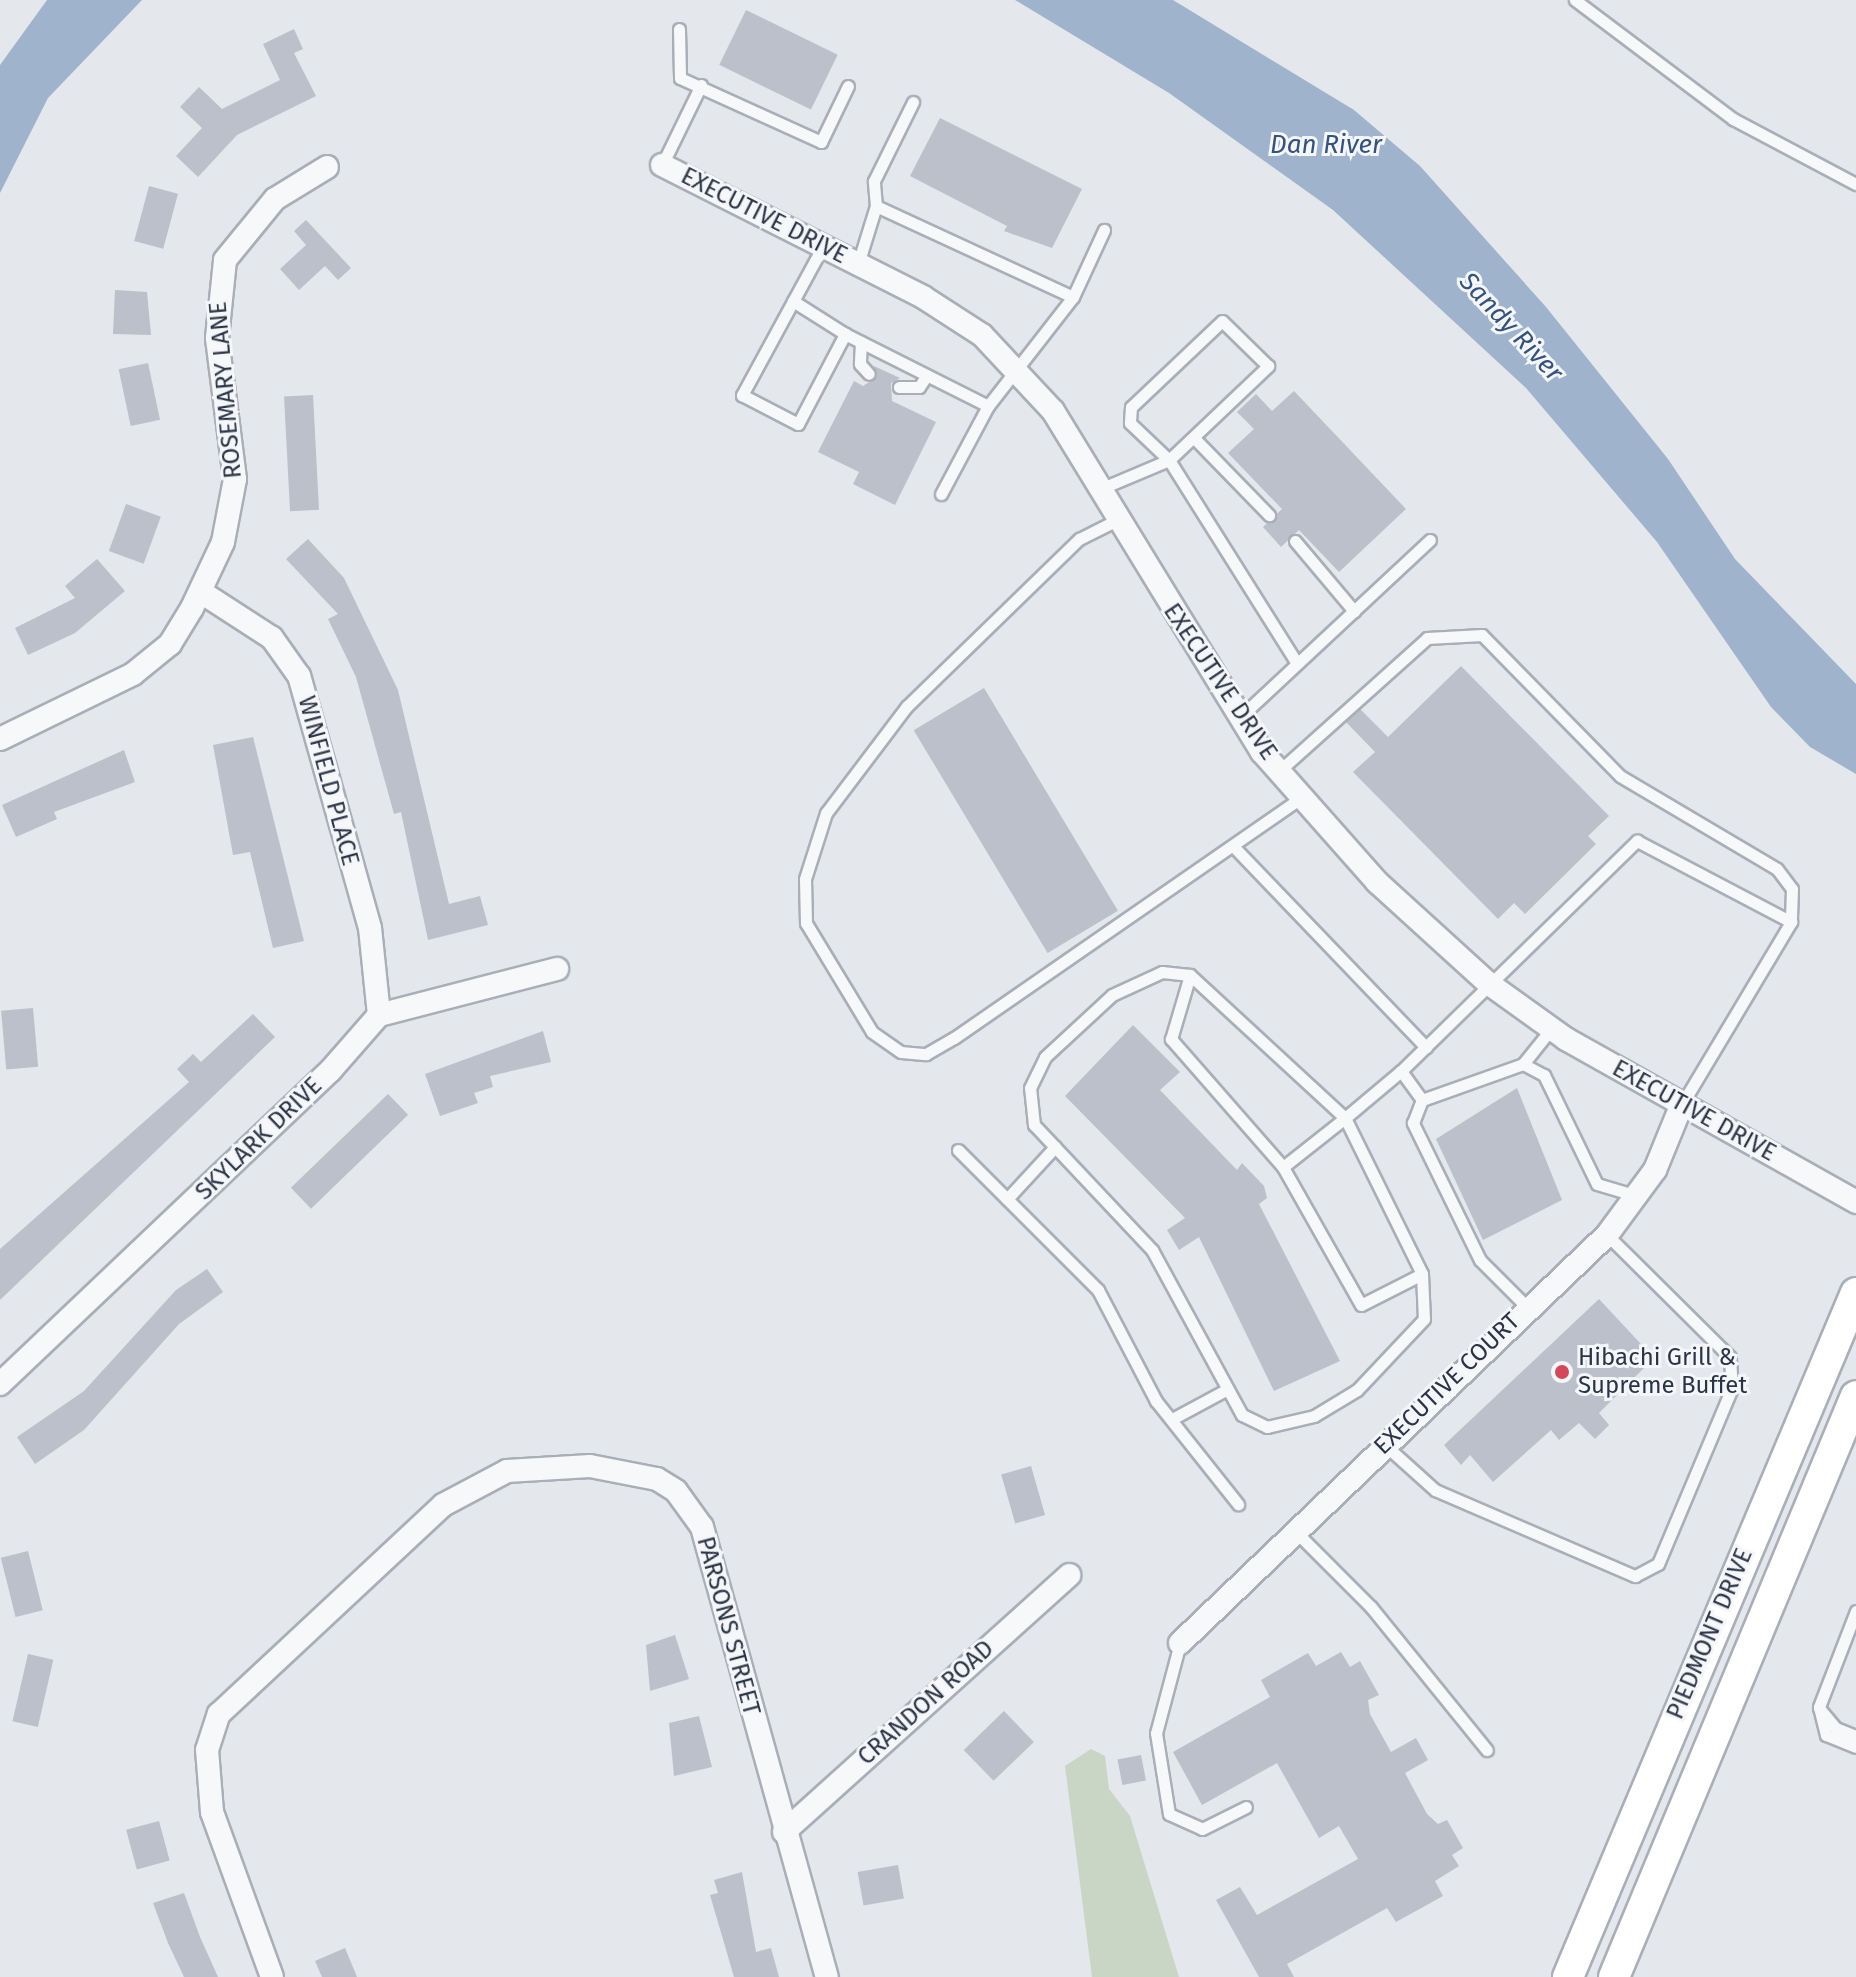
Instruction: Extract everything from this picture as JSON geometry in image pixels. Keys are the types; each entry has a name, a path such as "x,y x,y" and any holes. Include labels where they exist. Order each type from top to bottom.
{"main road":[{"name":"PIEDMONT DRIVE","path":"1568,1977 1856,1293"},
{"name":"PIEDMONT DRIVE","path":"1614,1977 1856,1396"}],"street":[{"name":"EXECUTIVE DRIVE","path":"662,165 858,264 982,335 1019,368 1099,489 1239,719 1279,771 1377,882 1488,983 1551,1029 1856,1202"},
{"name":"ROSEMARY LANE","path":"0,739 133,674 170,644 201,592 231,515 235,479 217,338 225,260 275,199 327,167"},
{"name":"WINFIELD PLACE","path":"201,592 272,638 299,676 370,928 379,1015"},
{"path":"379,1015 557,969"},
{"name":"SKYLARK DRIVE","path":"0,1384 330,1071 379,1015"},
{"name":"EXECUTIVE COURT","path":"1180,1643 1527,1307 1607,1235 1638,1197 1682,1104"},
{"name":"PARSONS STREET","path":"272,1977 212,1812 207,1750 219,1714 420,1524 473,1486 543,1467 636,1471 676,1491 702,1527 784,1832 827,1977"},
{"name":"CRANDON ROAD","path":"784,1832 1069,1575"}],"lane":[{"path":"1575,0 1733,119 1856,184"},
{"path":"679,29 680,78 821,142 848,86"},
{"path":"662,165 701,85"},
{"path":"858,264 876,206 874,181 913,102"},
{"path":"876,206 1073,297"},
{"path":"941,494 988,406 1073,297 1104,230"},
{"path":"823,246 742,395 798,424 845,334"},
{"path":"793,301 845,334 988,406"},
{"path":"1099,489 1169,460 1196,440 1268,366 1222,321 1131,407 1130,423 1169,460 1295,660"},
{"path":"861,342 860,364 869,374"},
{"path":"899,387 919,387 927,375"},
{"path":"1196,440 1269,515"},
{"path":"1117,520 1079,539 907,706 826,813 805,879 806,923 872,1032 901,1052 926,1054 1302,797"},
{"path":"1239,719 1295,660 1354,611 1430,540"},
{"path":"1295,541 1354,611"},
{"path":"1279,771 1427,638 1482,635 1620,776 1777,869 1792,889 1791,922 1682,1104"},
{"path":"1283,1167 1401,1071 1637,841 1791,922"},
{"path":"1233,846 1426,1047"},
{"path":"1162,972 1190,975 1345,1118 1422,1274 1424,1319 1357,1390 1314,1416 1267,1427 1242,1415 1224,1391 1152,1250 1034,1125 1030,1088 1045,1057 1112,995 1162,972"},
{"path":"1190,975 1171,1039 1283,1167 1361,1305 1422,1274"},
{"path":"1527,1307 1480,1260 1413,1123 1422,1100 1523,1064 1551,1029"},
{"path":"1523,1064 1544,1075 1597,1184 1638,1197"},
{"path":"1401,1071 1422,1100"},
{"path":"1007,1199 1055,1147"},
{"path":"958,1150 1098,1290 1172,1419 1238,1504"},
{"path":"1385,1445 1435,1490 1635,1576 1658,1564 1732,1388 1730,1357 1607,1235"},
{"path":"1172,1419 1224,1391"},
{"path":"1294,1530 1371,1607 1487,1750"},
{"path":"1856,1611 1819,1707 1826,1735 1856,1747"},
{"path":"1180,1643 1156,1733 1169,1814 1202,1829 1246,1807"},
{"path":"1819,1707 1836,1728 1856,1736"}],"green space":[{"path":"1091,1749 1105,1756 1109,1789 1130,1816 1179,1977 1092,1977 1065,1766"}],"water":[{"path":"47,0 142,0 48,98 0,193 0,65"},
{"name":"Dan River","path":"1015,0 1173,0 1354,110 1420,166 1546,307 1668,459 1735,559 1856,684 1856,774 1810,747 1771,707 1657,542 1526,388 1333,210 1169,93"}],"building":[{"path":"746,10 838,55 811,110 719,65"},
{"path":"294,29 303,49 294,53 316,96 237,135 198,177 176,156 202,128 180,107 199,87 222,109 280,80 263,44"},
{"path":"940,118 1082,189 1052,248 1004,231 1007,226 910,176"},
{"path":"149,186 178,194 163,249 134,241"},
{"path":"306,220 351,268 338,280 325,266 299,290 280,269 306,245 294,231"},
{"path":"115,290 147,292 151,335 113,334"},
{"path":"148,363 160,420 131,426 119,369"},
{"path":"874,366 900,378 891,383 892,401 936,422 895,505 853,484 859,472 818,452 854,381 863,386 877,377"},
{"path":"1294,391 1406,509 1339,572 1299,530 1281,547 1263,527 1282,509 1228,453 1254,429 1237,412 1256,394 1272,411"},
{"path":"313,395 319,510 290,511 284,397"},
{"path":"126,504 161,517 144,564 109,551"},
{"path":"308,539 344,578 398,690 449,904 480,896 488,925 428,940 401,812 394,814 356,677 328,619 338,614 286,559"},
{"path":"97,559 125,591 75,633 28,655 15,628 75,598 65,586"},
{"path":"1461,666 1609,816 1588,836 1596,844 1525,914 1514,903 1498,919 1353,772 1375,752 1346,722 1360,709 1388,737"},
{"path":"984,688 1118,911 1048,953 914,730"},
{"path":"253,737 304,941 273,948 250,852 233,855 213,745"},
{"path":"124,750 135,782 54,812 57,819 16,837 2,805"},
{"path":"33,1008 38,1067 6,1070 1,1011"},
{"path":"253,1014 275,1037 0,1300 0,1249 189,1082 177,1069 193,1054 201,1062"},
{"path":"1133,1025 1180,1072 1160,1090 1237,1170 1242,1163 1264,1186 1267,1198 1259,1204 1340,1361 1274,1391 1199,1237 1179,1250 1167,1230 1185,1218 1065,1096"},
{"path":"543,1031 551,1062 490,1076 493,1087 474,1093 478,1103 440,1116 425,1074"},
{"path":"1517,1088 1562,1200 1483,1240 1436,1139"},
{"path":"388,1094 408,1115 311,1209 291,1188"},
{"path":"207,1269 223,1292 179,1324 84,1430 35,1464 17,1437 84,1391 176,1290"},
{"path":"1599,1299 1654,1358 1599,1413 1609,1425 1595,1439 1579,1423 1559,1440 1551,1430 1493,1482 1470,1455 1461,1465 1444,1445"},
{"path":"1031,1466 1045,1515 1015,1524 1001,1475"},
{"path":"28,1551 43,1610 16,1617 1,1558"},
{"path":"675,1635 689,1679 650,1691 646,1645"},
{"path":"1341,1652 1350,1667 1360,1661 1379,1695 1368,1700 1370,1714 1391,1752 1416,1738 1428,1760 1405,1773 1427,1814 1438,1824 1447,1820 1463,1848 1452,1855 1459,1866 1435,1881 1443,1896 1396,1922 1387,1908 1287,1964 1294,1977 1259,1977 1216,1900 1240,1887 1257,1915 1358,1859 1339,1826 1319,1838 1277,1763 1202,1805 1173,1752 1270,1697 1261,1680 1308,1653 1316,1666"},
{"path":"28,1654 53,1660 38,1727 12,1721"},
{"path":"1004,1711 1034,1742 994,1781 964,1750"},
{"path":"699,1716 712,1767 674,1776 669,1723"},
{"path":"1141,1755 1146,1781 1122,1785 1117,1760"},
{"path":"159,1821 170,1861 137,1869 126,1830"},
{"path":"898,1865 904,1898 864,1906 858,1872"},
{"path":"742,1872 756,1952 771,1948 779,1977 734,1977 710,1895 718,1893 714,1880"},
{"path":"184,1893 218,1977 184,1977 168,1943 153,1903"},
{"path":"345,1948 357,1977 322,1977 315,1961"}],"place":[{"name":"Hibachi Grill & Supreme Buffet","path":"1562,1372"}],"water label":[{"name":"Sandy River","path":"1511,327"}]}
